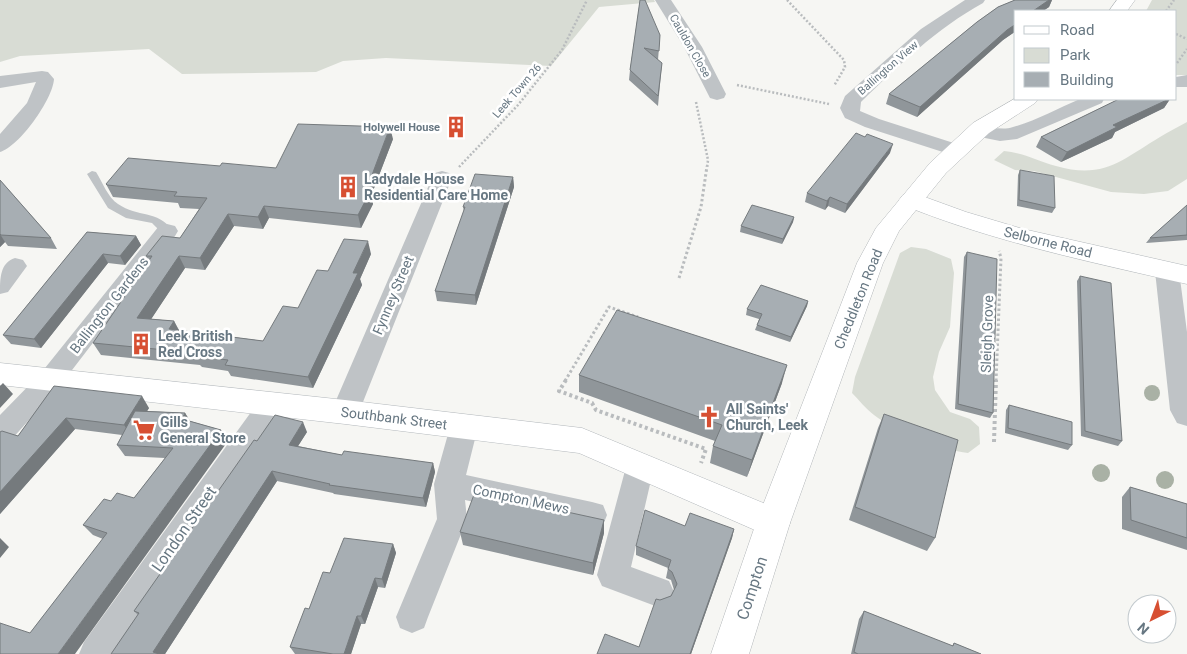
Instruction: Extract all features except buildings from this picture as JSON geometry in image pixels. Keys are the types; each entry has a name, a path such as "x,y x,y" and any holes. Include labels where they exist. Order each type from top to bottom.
{"main road":[{"name":"Cheddleton Road","path":"773,522 870,263 888,228 938,168 956,150 977,131 1026,100"},
{"name":"Selborne Road","path":"911,200 957,218 994,229 1177,273"},
{"name":"Southbank Street","path":"0,374 345,412 582,441 773,522"},
{"name":"Compton","path":"730,654 773,522"}],"street":[{"name":"Cauldon Close","path":"663,0 693,47 713,87"},
{"name":"Ballington View","path":"956,150 872,123 852,114 843,107 894,61 945,20 977,0"},
{"path":"0,82 42,76 46,79 46,87 34,106 0,146"},
{"path":"977,131 1000,136 1017,133 1093,100"},
{"name":"Fynney Street","path":"345,412 442,178"},
{"name":"Ballington Gardens","path":"0,433 50,380 167,230"},
{"path":"0,286 15,266"},
{"path":"1177,273 1184,410 1187,415"},
{"name":"London Street","path":"96,654 272,405"},
{"path":"412,616 452,519 449,484 464,427"},
{"path":"640,467 613,575 658,592"},
{"name":"Compton Mews","path":"449,484 592,515"}],"lane":[{"path":"92,174 112,206 130,214 156,220 167,230"}],"path":[{"name":"Leek Town 26","path":"442,178 454,173 518,105 540,78 562,50 587,0"},
{"path":"787,0 844,60 845,67 829,94 843,107"},
{"path":"1177,64 1187,49"},
{"path":"680,278 701,207 708,160 696,101 713,87 843,107"},
{"name":"Sleigh Grove","path":"994,229 1001,258 994,442"},
{"path":"646,320 609,307 559,391 592,402 596,410 706,449 700,464 709,467"}],"green space":[{"path":"0,0 654,0 655,2 599,7 551,66 386,58 343,61 316,72 182,74 149,49 20,56 0,62"},
{"path":"1152,0 1187,0 1187,75 1177,75 1177,10 1147,10"},
{"path":"1187,122 1187,179 1168,191 1144,194 1111,192 1034,171 1015,170 994,160 1004,151 1018,153 1073,170 1100,169 1123,160"},
{"path":"911,247 926,249 951,259 954,273 950,327 939,352 933,377 935,390 950,412 970,419 979,427 980,444 968,453 933,444 894,427 871,413 852,393 855,377 900,253"}],"place":[{"name":"Holywell House","path":"456,127"},
{"name":"Ladydale House Residential Care Home","path":"348,187"},
{"name":"Leek British Red Cross","path":"141,344"},
{"name":"All Saints' Church, Leek","path":"709,417"},
{"name":"Gills General Store","path":"144,430"}]}
